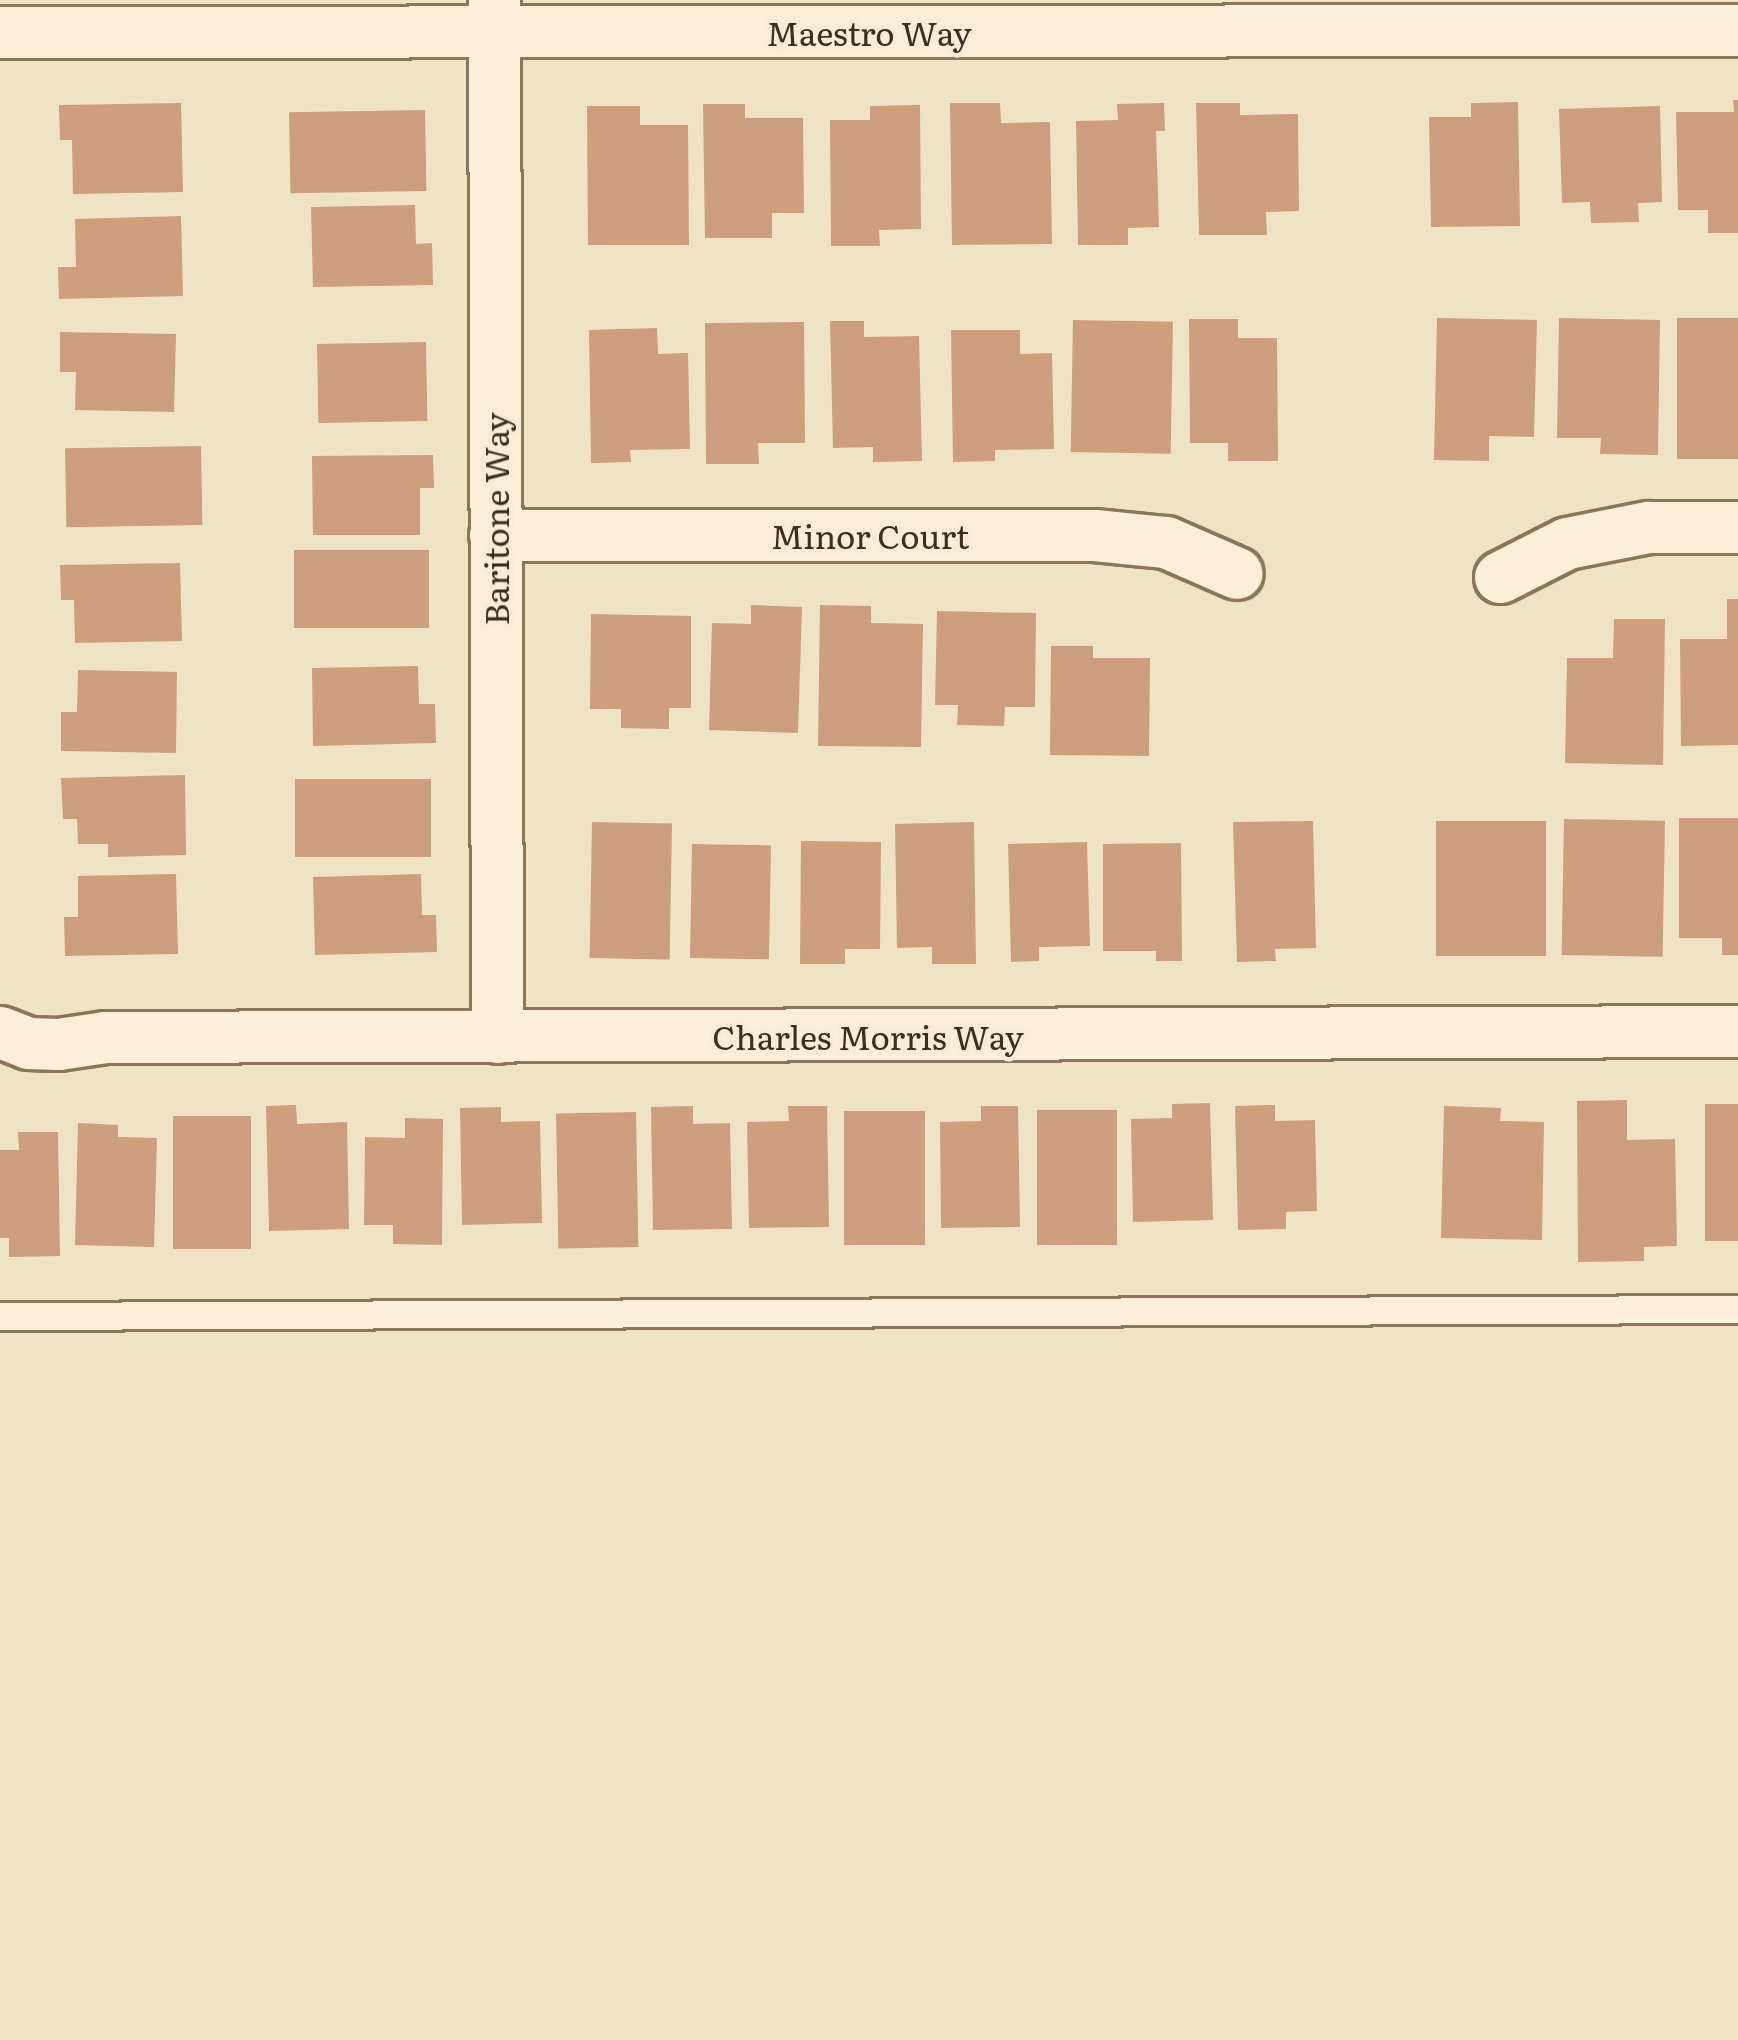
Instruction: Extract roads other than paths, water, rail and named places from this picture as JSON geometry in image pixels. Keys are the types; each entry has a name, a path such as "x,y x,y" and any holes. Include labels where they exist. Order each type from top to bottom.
{"street":[{"name":"Maestro Way","path":"0,32 494,17 1738,30"},
{"name":"Baritone Way","path":"494,17 496,1037"},
{"path":"1500,577 1567,543 1648,527 1738,527"},
{"name":"Minor Court","path":"495,535 1094,535 1166,542 1237,573"},
{"name":"Charles Morris Way","path":"0,1032 28,1043 58,1044 105,1037 1738,1031"}],"lane":[{"path":"0,1316 1738,1310"}]}
